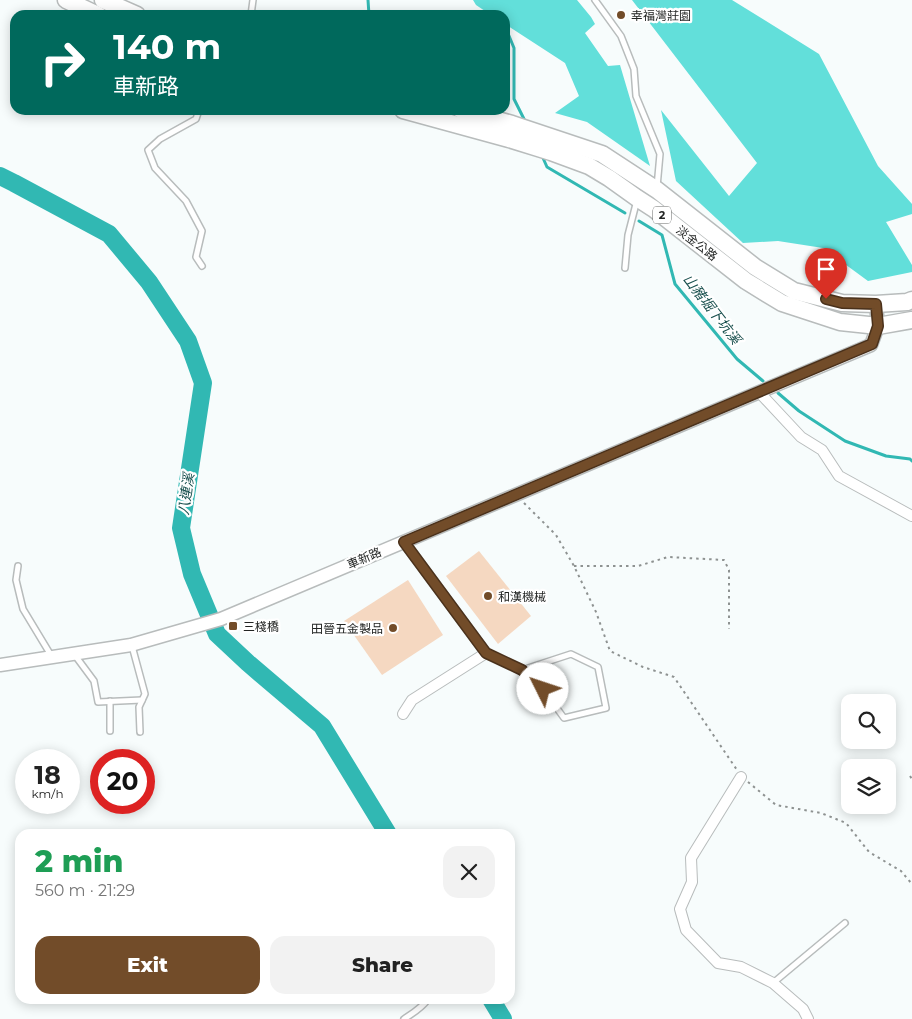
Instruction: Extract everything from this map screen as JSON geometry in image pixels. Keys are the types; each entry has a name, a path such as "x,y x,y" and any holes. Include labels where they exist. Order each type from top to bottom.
{"main road":[{"path":"66,0 87,10"},
{"path":"104,0 126,10"},
{"name":"淡金公路","path":"421,115 509,139 589,166 654,209 746,281 782,303 840,322 878,326 912,320"},
{"name":"淡金公路","path":"479,115 602,154 657,190 755,267 794,290 842,303 876,304 912,300"}],"street":[{"path":"876,304 878,326"},
{"name":"車新路","path":"0,665 131,645 221,619 872,344 878,326"},
{"path":"759,392 801,436 822,450 839,476 912,516"},
{"path":"403,714 412,700 486,653 404,542"},
{"path":"741,777 691,858 692,882 680,909 686,930 718,963 741,967 773,983 802,1009 808,1019"}],"lane":[{"path":"595,0 621,36 634,69 636,96 660,154 657,190"},
{"path":"197,115 196,119 160,139 148,150 155,168 186,200 202,231 196,257 202,266"},
{"path":"625,268 628,235 637,198"},
{"path":"18,566 16,580 23,609 52,657"},
{"path":"131,645 145,694 139,707 140,732"},
{"path":"486,653 522,670 543,689 564,718 606,708 598,667 571,654 522,670"},
{"path":"73,654 94,680 98,702 142,700"},
{"path":"110,701 110,731"},
{"path":"773,983 845,923"},
{"path":"404,1019 424,1004"}],"path":[{"path":"515,494 556,535 574,566 596,612 610,652 643,667 674,677 741,777 776,805 821,813 846,823 869,852 901,871 912,884"},
{"path":"574,566 638,566 668,557 724,560 729,570 730,628"}],"shaded area":[{"path":"473,0 577,0 595,24 585,33 608,66 620,65 650,166 587,122 555,113 579,96 565,63 510,27 510,10 484,10 476,5"},
{"path":"632,0 732,0 819,54 878,166 912,204 912,214 886,222 912,265 912,272 868,281 823,248 778,241 743,243 676,181 661,110 729,196 757,163"}],"building":[{"name":"和漢機械","path":"479,551 531,616 498,644 446,576"},
{"name":"田晉五金製品","path":"408,580 443,635 382,675 344,621"}],"waterway":[{"name":"山豬堀下坑溪","path":"368,0 369,10"},
{"name":"山豬堀下坑溪","path":"510,38 514,48 514,99 524,119"},
{"name":"山豬堀下坑溪","path":"543,158 547,167 625,213"},
{"name":"八連溪","path":"0,176 109,234 149,282 188,341 203,383 181,528 192,574 217,634 322,726 385,829"},
{"name":"山豬堀下坑溪","path":"639,221 662,235 675,284 737,359 763,381"},
{"name":"山豬堀下坑溪","path":"778,393 799,411 845,441 886,456 910,459 912,461"},
{"name":"八連溪","path":"494,1004 503,1019"}],"place":[{"name":"幸福灣莊園","path":"621,15"},
{"name":"和漢機械","path":"488,596"},
{"name":"三棧橋","path":"233,626"},
{"name":"田晉五金製品","path":"393,628"}],"route":[{"path":"543,689 522,670 486,653 404,542 872,344 878,326 876,304 842,303 826,299"}]}
